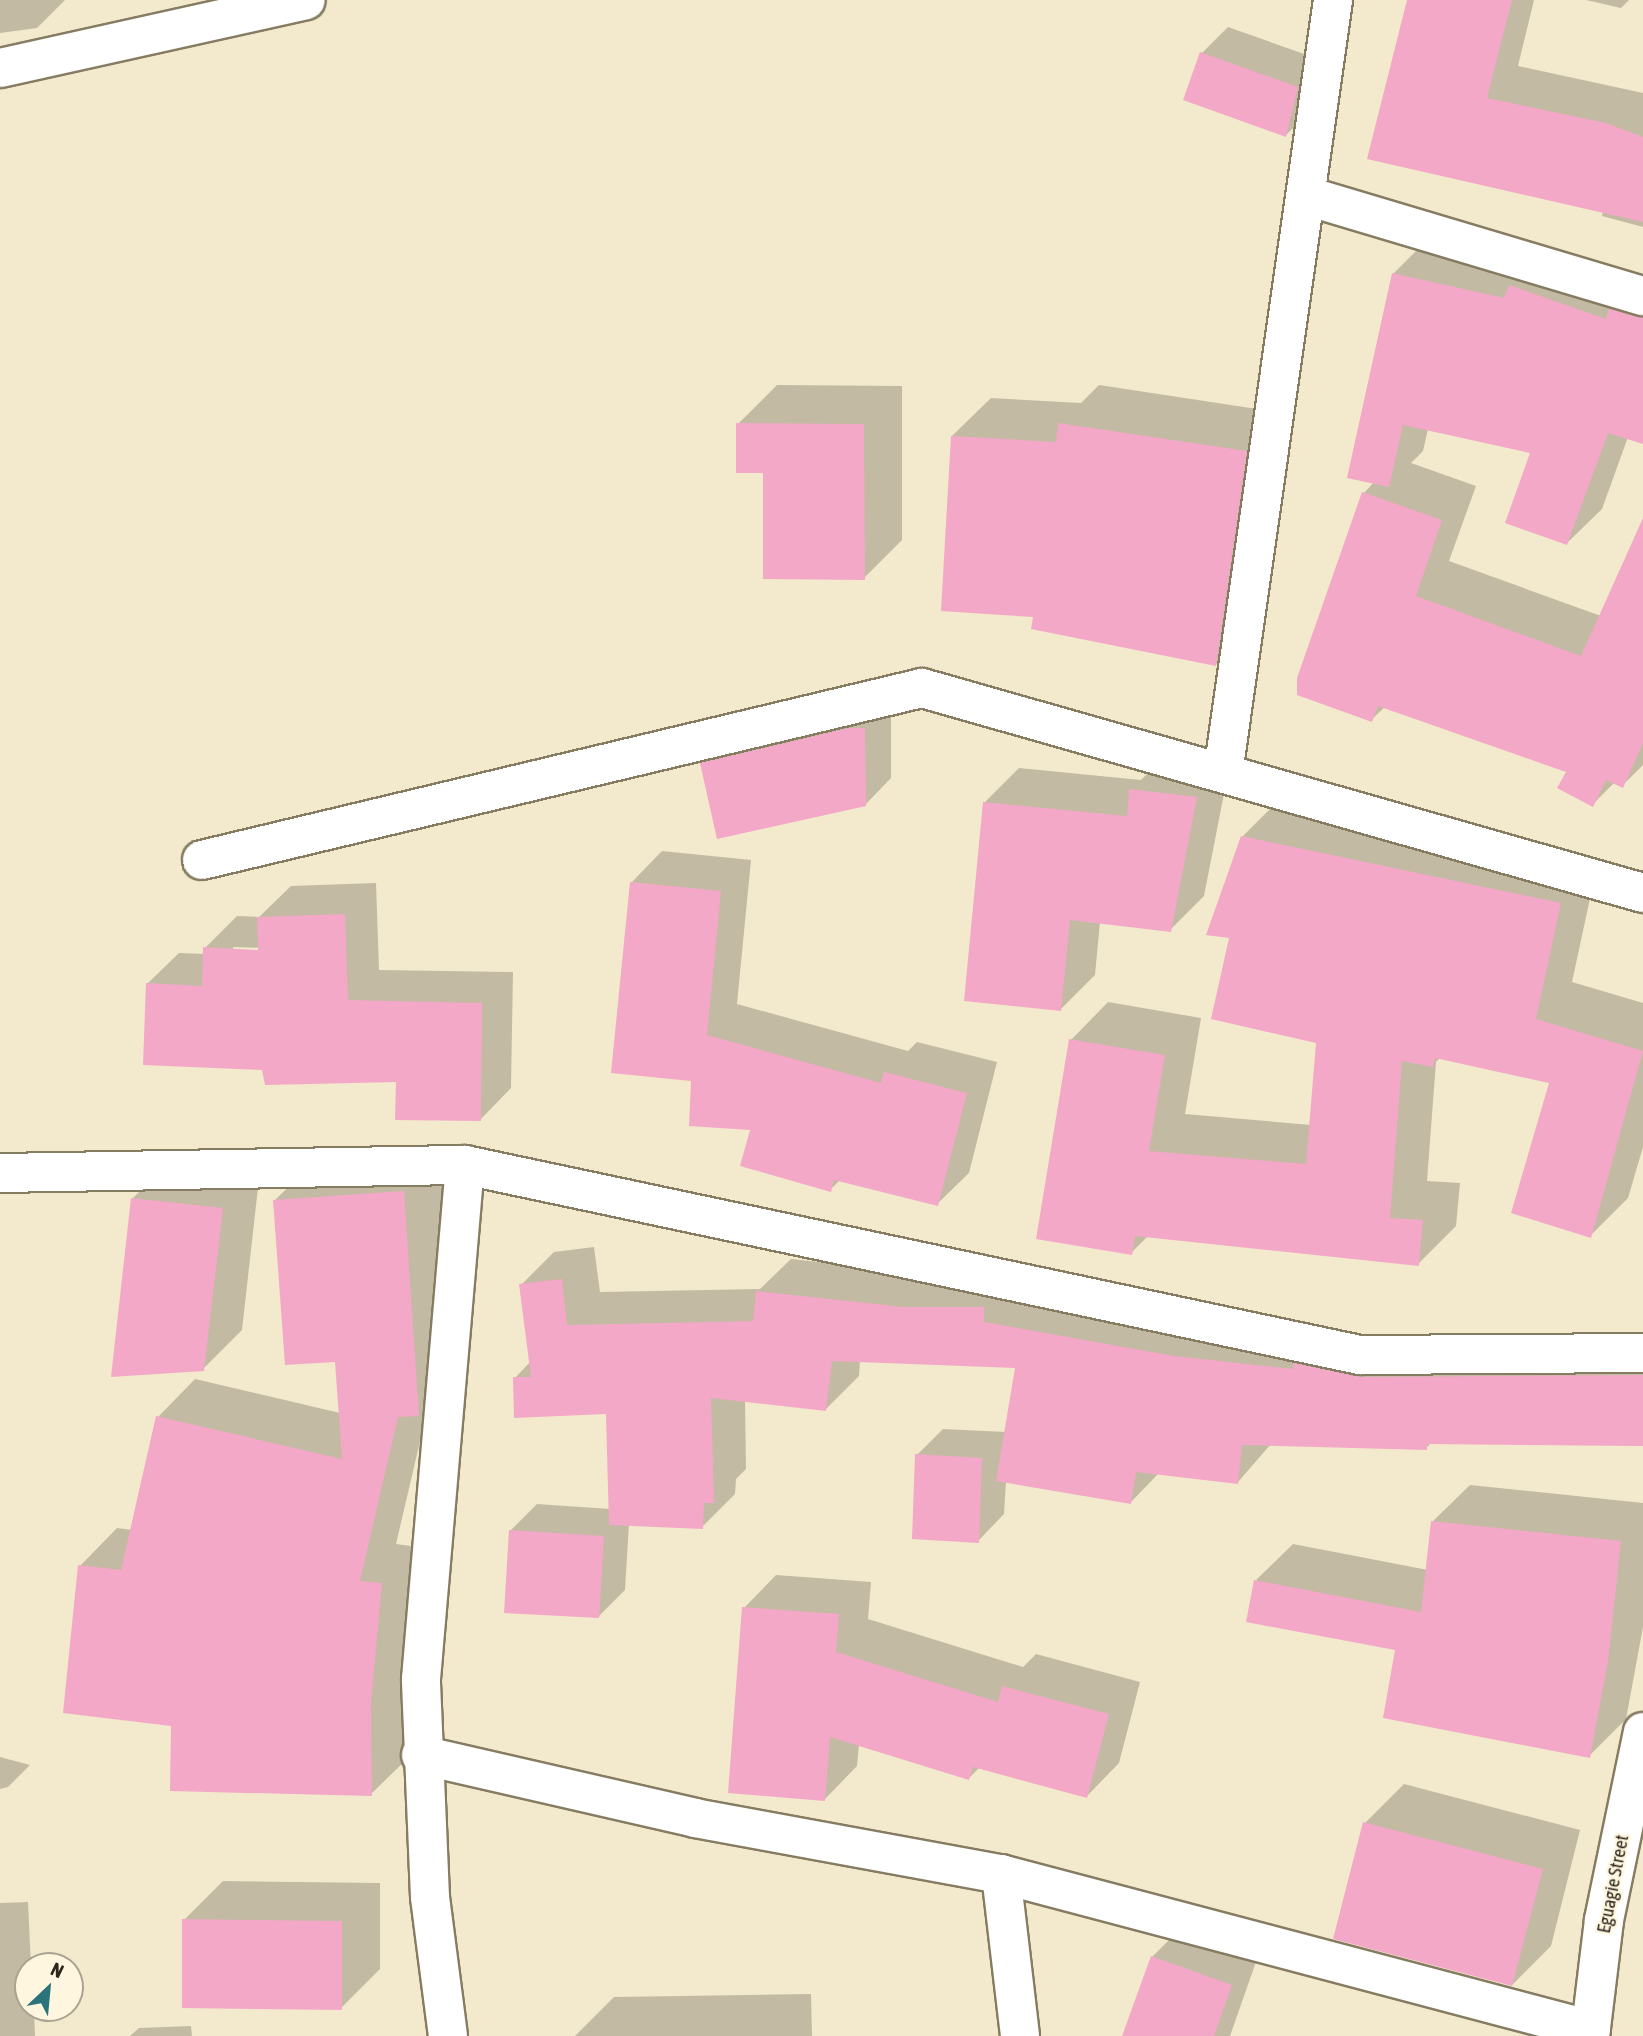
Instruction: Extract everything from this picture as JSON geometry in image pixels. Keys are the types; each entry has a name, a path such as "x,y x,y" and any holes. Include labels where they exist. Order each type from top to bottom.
{"street":[{"path":"0,68 306,0"},
{"path":"1223,773 1333,0"},
{"path":"1307,196 1643,296"},
{"path":"202,860 922,688 1643,893"},
{"path":"448,2036 430,1897 421,1755 421,1679 465,1165"},
{"path":"0,1173 465,1165 1360,1355 1643,1353"},
{"name":"Eguagie Street","path":"1590,2033 1604,1920 1643,1732"},
{"path":"421,1755 695,1818 1002,1874 1590,2033"},
{"path":"1002,1874 1020,2036"}],"building":[{"path":"1407,0 1512,0 1487,98 1606,123 1643,137 1643,222 1367,159"},
{"path":"1200,52 1298,87 1286,137 1183,100"},
{"path":"1392,273 1504,298 1509,285 1606,319 1609,309 1643,317 1643,444 1608,433 1567,545 1505,523 1530,453 1403,425 1389,487 1347,478"},
{"path":"736,423 864,424 865,580 763,579 763,473 736,473"},
{"path":"1058,423 1247,451 1216,666 1031,629 1033,617 941,611 951,436 1056,442"},
{"path":"1362,492 1442,520 1416,596 1581,656 1643,518 1643,743 1623,788 1606,780 1593,807 1557,788 1566,772 1378,706 1372,722 1297,695 1297,678"},
{"path":"849,728 865,728 866,806 717,839 700,763"},
{"path":"1129,789 1197,797 1171,932 1070,920 1061,1011 964,1001 983,802 1127,816"},
{"path":"1241,836 1561,903 1536,1019 1643,1051 1591,1238 1511,1213 1549,1083 1435,1058 1433,1067 1402,1061 1390,1218 1423,1220 1419,1266 1135,1236 1132,1255 1036,1239 1069,1039 1165,1055 1149,1151 1306,1164 1316,1043 1211,1019 1229,938 1206,935"},
{"path":"630,882 721,891 707,1035 881,1083 884,1072 967,1093 938,1206 834,1180 831,1192 740,1166 750,1130 689,1126 691,1081 611,1073"},
{"path":"345,914 348,1000 482,1003 481,1121 395,1120 396,1082 265,1085 262,1070 143,1065 146,983 202,986 203,947 258,950 257,917"},
{"path":"404,1191 419,1416 398,1417 360,1581 382,1583 371,1703 372,1796 170,1791 171,1726 63,1713 78,1565 121,1570 156,1416 342,1459 335,1362 285,1365 273,1200"},
{"path":"131,1198 223,1208 204,1371 111,1377"},
{"path":"562,1279 567,1325 753,1321 756,1291 904,1307 984,1307 984,1322 1174,1356 1293,1369 1293,1363 1360,1377 1643,1375 1643,1446 1427,1444 1427,1450 1242,1445 1238,1484 1136,1472 1131,1504 996,1481 1015,1368 832,1361 826,1411 711,1398 714,1503 704,1503 703,1529 609,1525 606,1414 514,1418 513,1377 531,1377 519,1284"},
{"path":"915,1454 982,1458 979,1543 912,1539"},
{"path":"1431,1521 1621,1541 1608,1661 1590,1758 1383,1718 1395,1650 1246,1622 1254,1580 1421,1612"},
{"path":"509,1530 604,1536 599,1618 504,1613"},
{"path":"742,1607 839,1614 836,1652 998,1702 1002,1686 1109,1714 1087,1798 973,1767 969,1780 830,1737 825,1801 728,1793"},
{"path":"1363,1822 1543,1869 1512,1986 1333,1939"},
{"path":"182,1919 342,1921 342,2010 182,2008"},
{"path":"1151,1956 1232,1985 1214,2036 1122,2036"}]}
